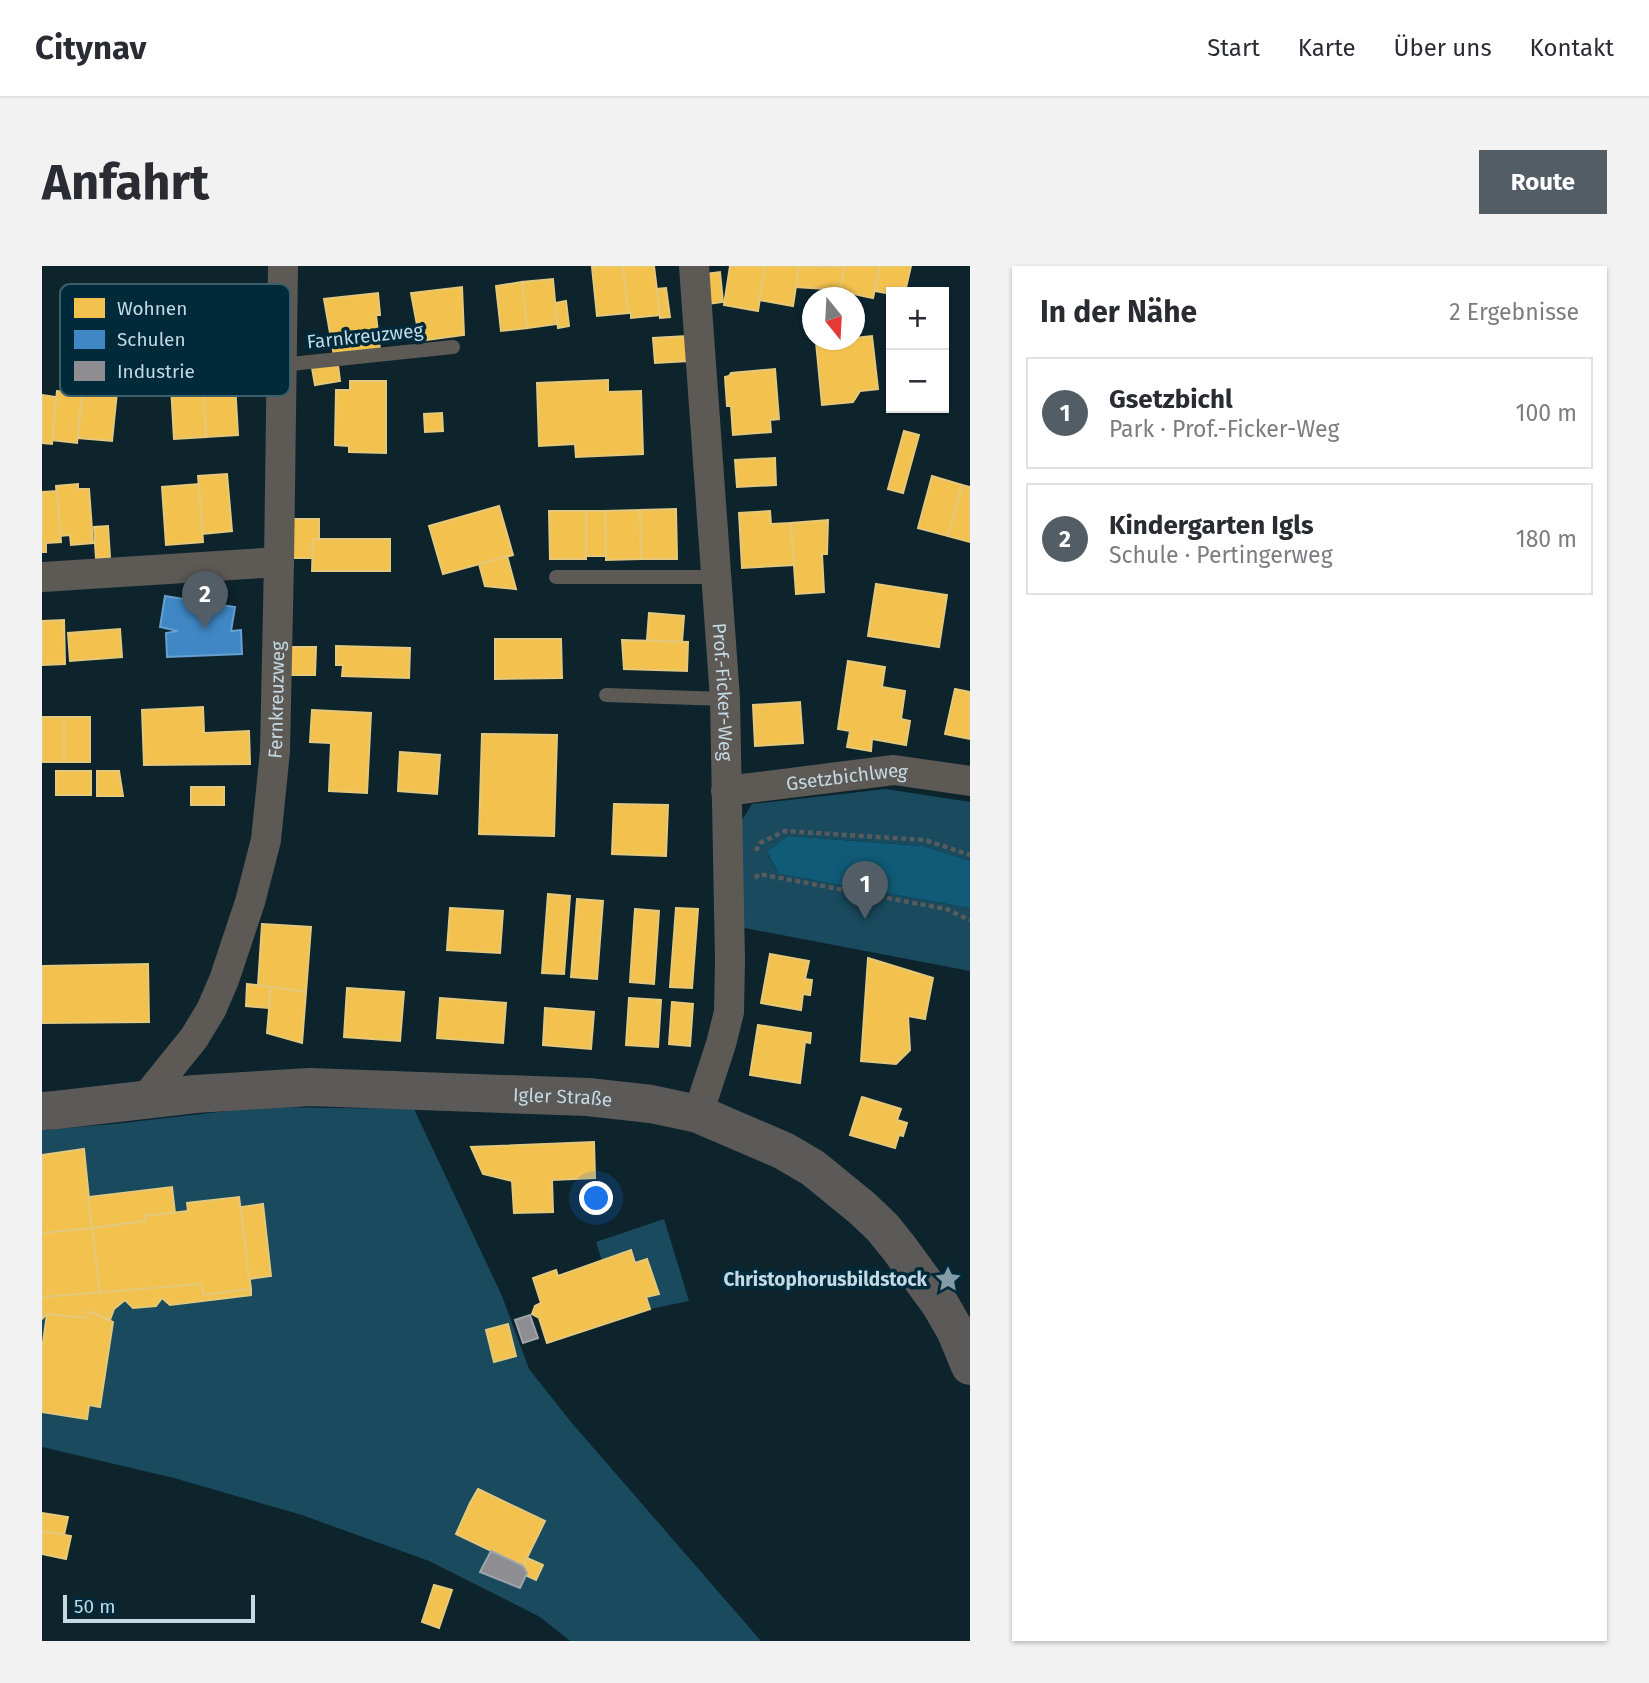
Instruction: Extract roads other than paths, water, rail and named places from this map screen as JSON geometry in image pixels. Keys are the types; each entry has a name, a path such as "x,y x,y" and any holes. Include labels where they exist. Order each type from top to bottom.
{"main road":[{"name":"Igler Straße","path":"42,1111 258,1089 310,1087 588,1097 650,1104 698,1114 785,1151 813,1168 862,1208 882,1227 929,1287 954,1329 970,1366"}],"street":[{"name":"Fernkreuzweg","path":"283,266 283,284"},
{"name":"Prof.-Ficker-Weg","path":"694,266 725,699 730,960 729,1012 698,1114"},
{"name":"Fernkreuzweg","path":"144,1100 194,1038 211,1010 250,902 266,840 275,751 281,396"},
{"path":"42,577 279,562"},
{"name":"Gsetzbichlweg","path":"726,791 894,770 970,781"}],"lane":[{"name":"Farnkreuzweg","path":"290,364 453,347"},
{"path":"556,577 716,577"},
{"path":"606,695 725,699"}],"place":[{"name":"Kindergarten Igls","path":"205,629"},
{"name":"Gsetzbichl","path":"865,919"},
{"name":"Christophorusbildstock","path":"948,1279"}]}
